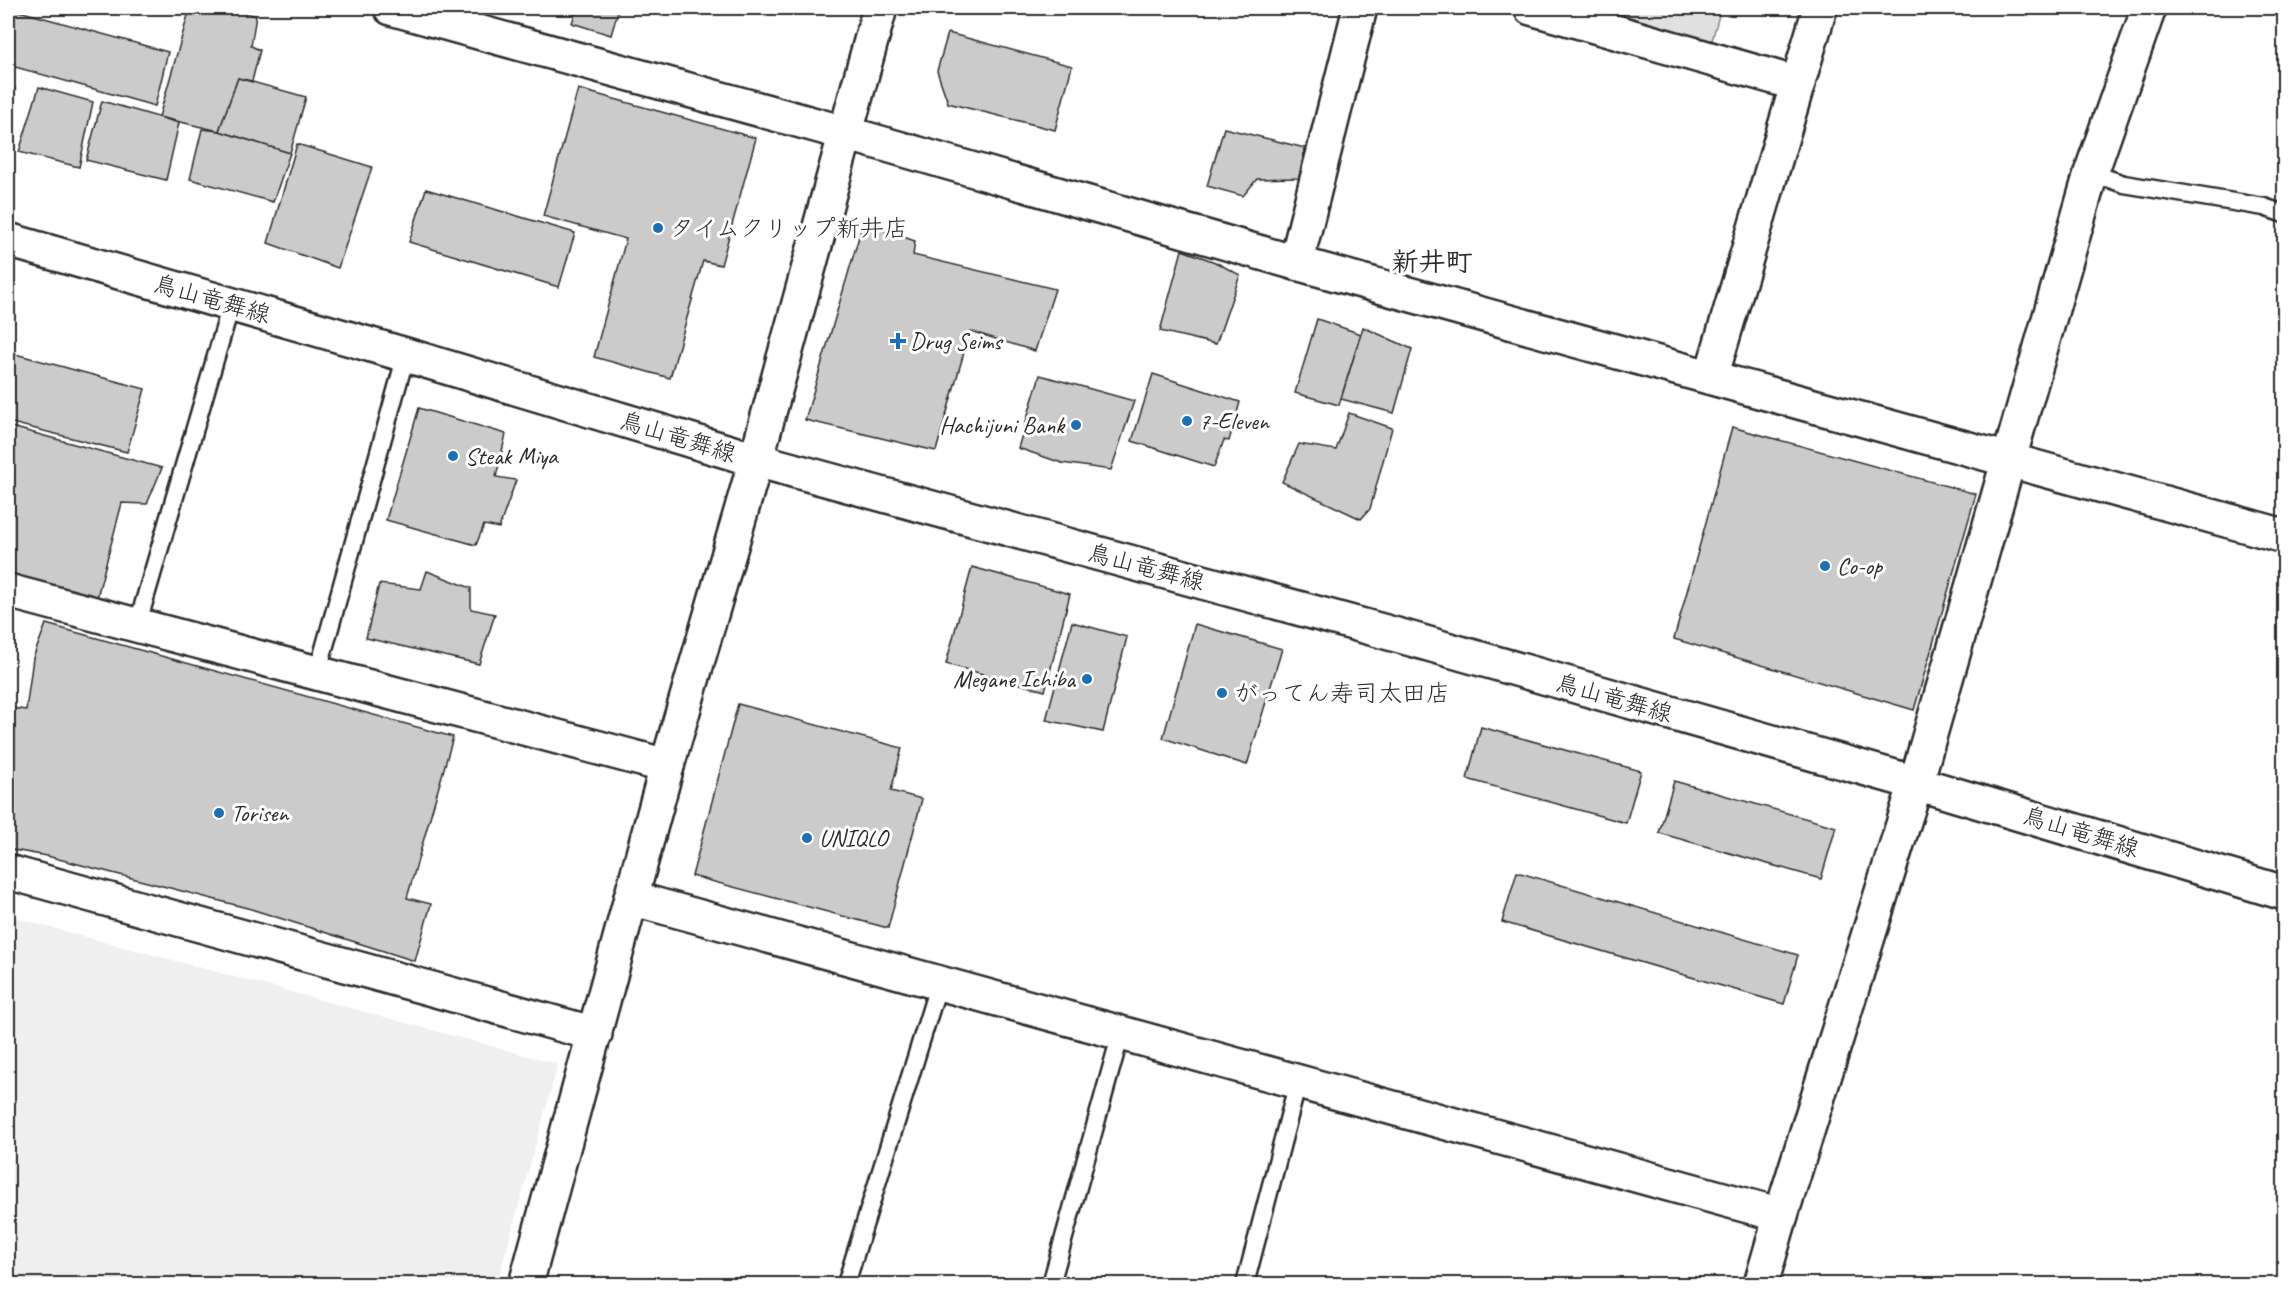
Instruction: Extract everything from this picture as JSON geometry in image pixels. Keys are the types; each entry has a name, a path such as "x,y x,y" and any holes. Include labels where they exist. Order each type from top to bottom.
{"street":[{"path":"391,8 2284,536"},
{"path":"526,1284 667,766 756,460 880,8"},
{"path":"1296,262 1360,8"},
{"path":"1531,8 1798,84"},
{"path":"1711,377 1820,8"},
{"path":"1761,1284 1916,783 2091,173 2149,8"},
{"name":"鳥山竜舞線","path":"8,240 406,355 756,460 1393,634 1916,783 2284,893"},
{"path":"8,591 667,766"},
{"path":"8,872 595,1034"},
{"path":"631,898 1781,1215"}],"lane":[{"path":"2091,173 2124,184 2264,207 2284,214"},
{"path":"136,626 231,304"},
{"path":"317,674 406,355"},
{"path":"846,1284 939,983"},
{"path":"1051,1284 1121,1033"},
{"path":"1245,1284 1298,1082"}],"shaded area":[{"path":"1580,8 1721,8 1711,44"},
{"path":"8,916 558,1064 497,1284 8,1284"}],"building":[{"path":"8,8 168,52 155,106 8,65"},
{"path":"190,8 231,8 256,16 251,46 260,50 252,81 238,78 219,131 159,117"},
{"path":"577,8 619,8 611,35 572,23"},
{"path":"948,33 1072,66 1055,130 948,103 937,71"},
{"path":"238,78 306,97 290,153 219,131"},
{"path":"8,86 15,88 12,132 8,152"},
{"path":"39,87 93,102 79,167 19,152"},
{"name":"タイムクリップ新井店","path":"578,89 756,138 721,265 703,261 670,378 594,357 626,239 543,216"},
{"path":"102,101 179,123 166,180 86,160"},
{"path":"1224,128 1305,148 1299,178 1257,179 1243,196 1207,186"},
{"path":"202,129 219,131 290,153 273,202 190,179"},
{"path":"297,144 372,167 338,268 268,243"},
{"path":"426,189 575,233 559,287 409,242"},
{"name":"Drug Seims","path":"863,223 915,241 913,255 1055,289 1035,351 970,331 936,451 805,420"},
{"path":"1182,250 1215,262 1240,275 1216,344 1160,331"},
{"path":"1317,319 1361,334 1339,405 1295,393"},
{"path":"1363,327 1412,349 1394,413 1341,399"},
{"path":"8,352 145,389 127,452 8,422"},
{"name":"7-Eleven","path":"1153,374 1240,402 1229,441 1224,440 1214,467 1132,441"},
{"name":"Hachijuni Bank","path":"1040,375 1134,401 1111,470 1062,463 1018,448"},
{"name":"Steak Miya","path":"419,408 506,434 496,477 516,480 499,528 484,525 476,545 386,520"},
{"path":"1349,413 1392,428 1370,509 1361,519 1282,482 1299,444 1336,450"},
{"path":"8,426 162,468 147,504 122,503 96,601 8,575"},
{"name":"Co-op","path":"1732,427 1976,494 1914,710 1674,639"},
{"path":"972,567 1070,594 1045,691 946,664"},
{"path":"427,571 471,588 471,609 495,614 479,664 366,638 379,584 421,589"},
{"name":"Megane Ichiba","path":"1072,622 1127,637 1103,732 1046,720"},
{"name":"Torisen","path":"46,624 453,737 407,898 431,904 415,961 251,909 47,856 8,849 8,730 12,708 26,710 33,658"},
{"name":"がってん寿司太田店","path":"1195,624 1282,649 1247,765 1163,738"},
{"name":"UNIQLO","path":"738,704 902,748 891,791 922,799 888,928 692,876"},
{"path":"1481,727 1641,771 1626,823 1467,779"},
{"path":"1674,781 1836,827 1821,879 1659,833"},
{"path":"1517,872 1798,955 1784,1004 1502,922"}],"place":[{"name":"タイムクリップ新井店","path":"658,228"},
{"name":"Drug Seims","path":"898,341"},
{"name":"7-Eleven","path":"1187,421"},
{"name":"Hachijuni Bank","path":"1076,425"},
{"name":"Steak Miya","path":"453,456"},
{"name":"Co-op","path":"1825,566"},
{"name":"Megane Ichiba","path":"1087,679"},
{"name":"がってん寿司太田店","path":"1222,693"},
{"name":"Torisen","path":"219,813"},
{"name":"UNIQLO","path":"807,838"}],"district":[{"name":"新井町","path":"1432,262"}]}
